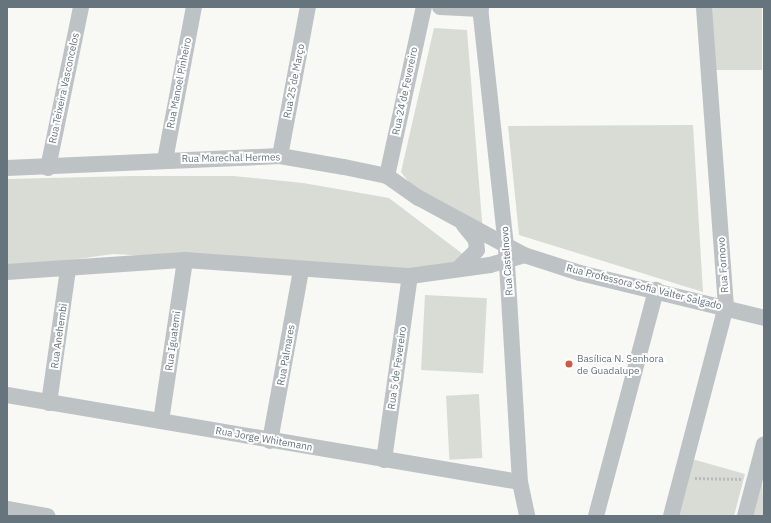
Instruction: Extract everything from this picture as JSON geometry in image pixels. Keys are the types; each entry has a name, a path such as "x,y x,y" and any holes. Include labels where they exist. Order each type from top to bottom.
{"street":[{"name":"Rua Teixeira Vasconcelos","path":"48,168 81,7"},
{"name":"Rua Manoel Pinheiro","path":"165,160 194,7"},
{"name":"Rua 25 de Março","path":"280,156 308,7"},
{"name":"Rua 24 de Fevereiro","path":"387,176 424,7"},
{"path":"440,7 454,10 481,8"},
{"name":"Rua Fornovo","path":"671,516 726,307 704,7"},
{"name":"Rua Castelnovo","path":"481,8 507,254 520,482 527,516"},
{"name":"Rua Marechal Hermes","path":"7,168 48,168 165,160 280,156 387,176 462,221 507,254"},
{"path":"459,268 477,250 476,240 462,221"},
{"path":"7,272 185,260 301,270 410,276 459,268 507,254"},
{"name":"Rua Professora Sofia Valter Salgado","path":"507,254 524,255 580,273 726,307 764,318"},
{"name":"Rua Iguatemi","path":"161,421 185,260"},
{"name":"Rua Anehembi","path":"49,403 68,269"},
{"name":"Rua Palmares","path":"270,441 301,270"},
{"name":"Rua 5 de Fevereiro","path":"384,460 410,276"},
{"path":"596,516 656,290"},
{"name":"Rua Jorge Whitemann","path":"7,395 270,441 520,482"},
{"path":"745,516 764,444"},
{"path":"7,509 47,516"}],"path":[{"path":"681,477 754,480"}],"shaded area":[{"path":"711,7 762,7 762,70 711,70"},
{"path":"434,28 467,30 483,234 411,185 401,172"},
{"path":"693,125 703,292 519,235 508,126"},
{"path":"131,176 233,176 303,183 389,198 464,255 464,264 435,270 113,254 7,269 7,179"},
{"path":"425,295 487,298 483,373 421,370"},
{"path":"479,394 482,458 449,460 446,396"},
{"path":"692,459 745,474 734,516 677,516"},
{"path":"762,480 764,516 752,516"}],"place":[{"name":"Basílica N. Senhora de Guadalupe","path":"569,364"}]}
